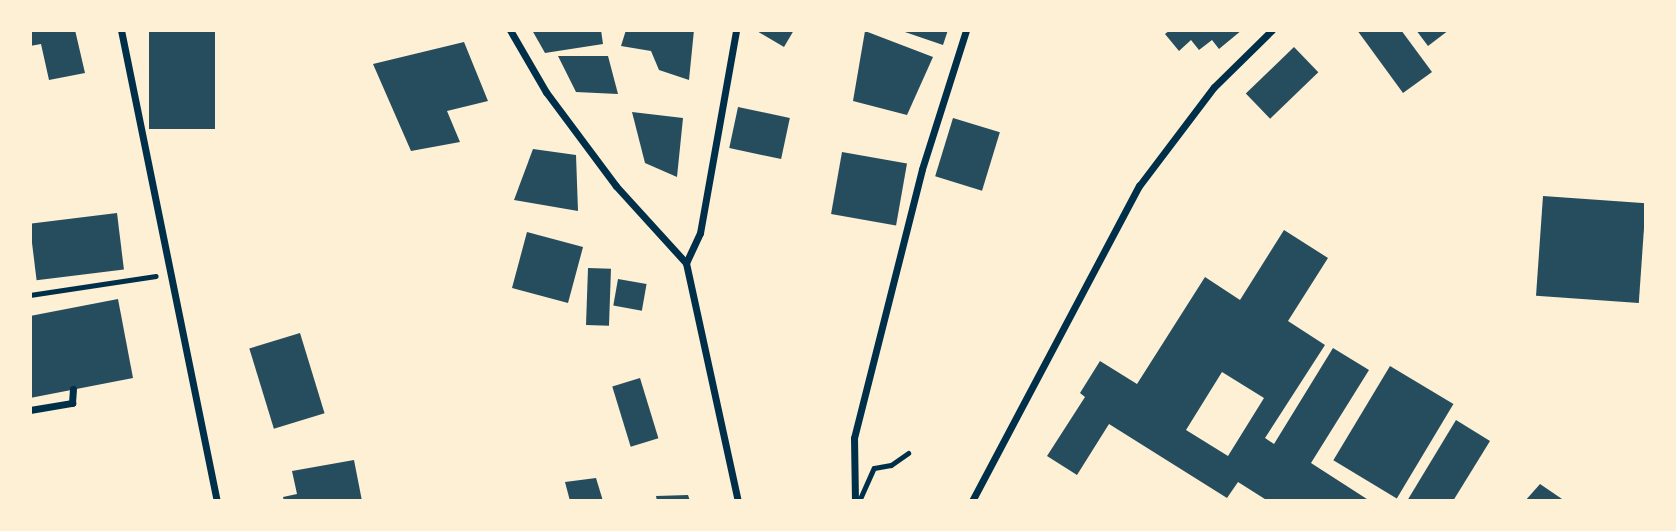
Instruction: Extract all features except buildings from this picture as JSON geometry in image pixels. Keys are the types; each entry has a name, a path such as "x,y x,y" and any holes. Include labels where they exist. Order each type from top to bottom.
{"street":[{"path":"121,30 217,501"},
{"path":"510,30 546,92 616,186 686,263 738,501"},
{"path":"686,263 701,233 736,30"},
{"path":"857,501 854,438 922,169 966,30"},
{"path":"972,501 1139,187 1214,87 1272,30"},
{"path":"30,410 72,403 73,389"}],"lane":[{"path":"857,501 874,468 891,465 908,453"}],"path":[{"path":"30,295 171,274"}]}
